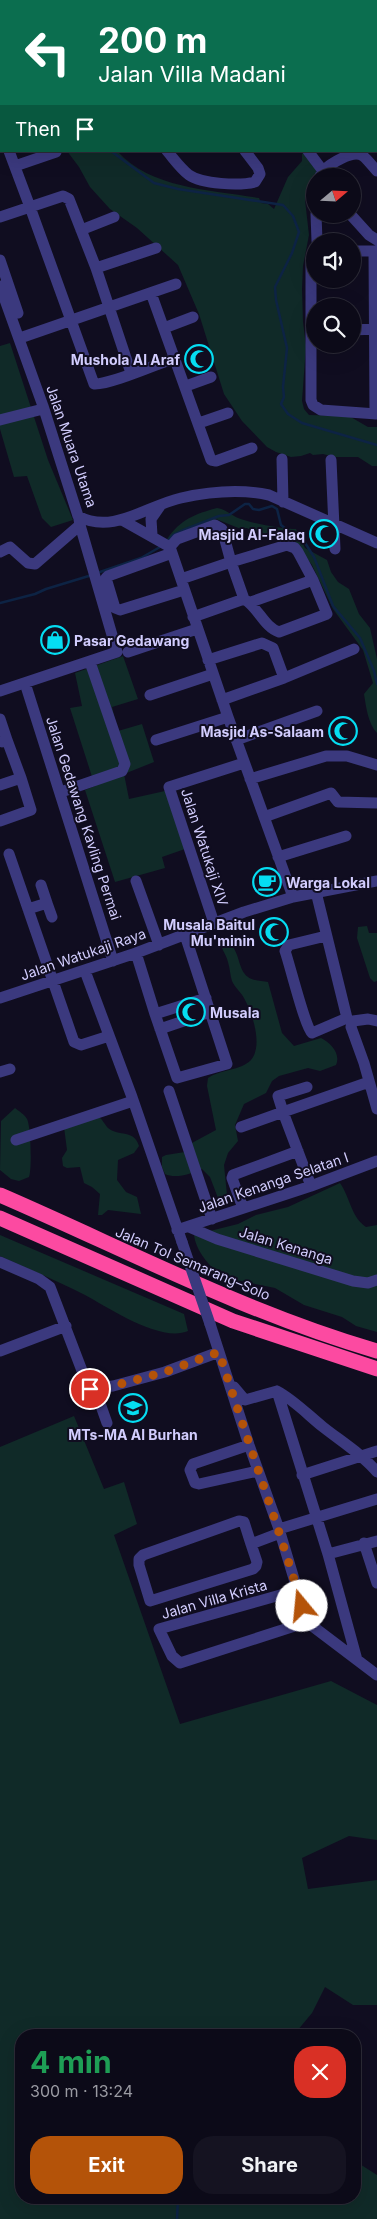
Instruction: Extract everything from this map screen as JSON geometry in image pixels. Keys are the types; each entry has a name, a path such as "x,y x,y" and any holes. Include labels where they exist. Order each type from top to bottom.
{"highway":[{"name":"Jalan Tol Semarang–Solo","path":"0,1195 184,1280 342,1341 377,1351"},
{"path":"0,1218 233,1321 377,1369"}],"street":[{"path":"345,0 354,0"},
{"path":"9,152 94,384 175,358"},
{"path":"14,166 56,152"},
{"path":"168,152 180,168 191,176 232,184 255,182 260,174 258,168 246,152"},
{"path":"309,152 318,168"},
{"path":"328,168 337,161 357,154 364,157 377,171"},
{"path":"0,217 66,196 96,268 131,373"},
{"path":"81,230 114,217"},
{"path":"313,353 310,400 313,405 321,410 376,414 376,247 369,235 358,223"},
{"path":"361,250 376,247"},
{"path":"96,268 156,248"},
{"path":"0,260 23,337 176,284"},
{"name":"Jalan Muara Utama","path":"0,286 23,337 43,408 79,520 94,523 122,520 179,499 236,491 251,491 269,495 377,543"},
{"path":"151,293 212,460 252,448"},
{"path":"164,328 193,316"},
{"path":"361,330 377,329"},
{"path":"186,386 211,377"},
{"path":"0,420 43,408"},
{"path":"199,423 228,413"},
{"path":"282,459 283,502"},
{"path":"331,460 335,549"},
{"path":"152,536 151,519 160,506"},
{"path":"0,552 10,547 28,563 35,564 79,520"},
{"path":"0,691 117,652 79,520"},
{"path":"122,520 168,546 292,897"},
{"path":"181,579 231,562 291,546 298,552 327,611 326,616 279,632 273,629 247,601 231,562 222,529 218,526 177,539 168,546 106,578 115,608 120,610 184,590"},
{"path":"193,617 313,580"},
{"path":"128,652 198,629"},
{"path":"208,660 262,643 273,648 284,678"},
{"path":"222,700 284,678 354,649"},
{"path":"61,792 122,771 125,764 90,662"},
{"path":"150,695 213,674"},
{"name":"Jalan Gedawang Kavling Permai","path":"26,683 113,961"},
{"path":"236,740 318,711"},
{"path":"156,740 228,717"},
{"path":"0,719 4,741 21,778 30,810 0,821"},
{"path":"250,779 326,756 347,756 377,764"},
{"name":"Jalan Watukaji XIV","path":"214,923 169,787 244,763"},
{"path":"0,785 21,778"},
{"path":"264,817 331,793 338,802 377,803"},
{"path":"278,857 346,836"},
{"path":"9,854 76,1043 84,1045 109,1036"},
{"path":"136,881 159,945"},
{"name":"Jalan Watukaji Raya","path":"0,998 85,971 214,923 292,897 377,881"},
{"path":"41,885 52,917"},
{"path":"316,892 347,1018 312,1033 309,1030 286,951 289,945 326,936"},
{"path":"28,908 47,903"},
{"path":"136,953 177,1078 226,1065 226,1058 184,935"},
{"path":"85,971 132,1099 210,1324 249,1445 280,1531 307,1622 377,1675"},
{"path":"155,1014 206,998"},
{"path":"160,1029 210,1012"},
{"path":"377,1021 360,1019 353,1021 351,1025 377,1109"},
{"path":"241,1127 369,1082"},
{"path":"307,1087 278,1096 311,1186"},
{"path":"169,1091 212,1219"},
{"path":"16,1140 132,1099"},
{"path":"243,1208 232,1178 233,1175 298,1152"},
{"name":"Jalan Kenanga Selatan I","path":"177,1230 311,1186 377,1160"},
{"name":"Jalan Kenanga","path":"189,1227 216,1239 353,1282 368,1283 377,1280"},
{"path":"0,1262 45,1283 53,1292 107,1423"},
{"path":"0,1351 66,1326"},
{"path":"92,1389 165,1372 219,1352"},
{"path":"223,1365 237,1392 245,1400 277,1391 288,1397 324,1428 363,1456 377,1472"},
{"path":"277,1391 315,1518 328,1554 357,1660"},
{"path":"249,1445 193,1464 190,1470 195,1483 199,1484 258,1471"},
{"path":"302,1475 377,1450"},
{"path":"251,1544 315,1518 377,1499"},
{"name":"Jalan Villa Krista","path":"239,1521 244,1522 251,1544 257,1562 256,1566 252,1569 150,1601 139,1565 142,1555 239,1521"},
{"path":"328,1554 377,1541"},
{"path":"364,1543 377,1583"},
{"name":"Jalan Villa Krista","path":"298,1590 159,1629 172,1656 180,1663 307,1622"}],"green space":[{"path":"68,152 118,152 131,164 164,180 202,190 259,198 261,203 268,204 274,209 288,177 302,161 302,154 315,162 316,168 306,168 305,200 306,223 308,223 309,233 306,233 302,289 306,346 302,401 304,409 309,415 349,416 368,427 377,427 377,466 372,466 358,457 335,457 323,454 313,455 310,453 291,457 267,447 242,421 224,394 199,314 178,265 137,228 110,209 90,187"},
{"path":"10,343 48,460 73,520 51,527 42,518 27,476 14,477 0,429 0,346"},
{"path":"217,508 250,522 296,529 305,548 327,560 331,572 338,582 349,589 359,614 370,628 377,659 377,733 369,720 364,694 373,683 363,650 333,609 312,565 291,540 278,538 269,533 255,533 247,528 241,529 216,519 176,538 167,539 172,532 189,518"},
{"path":"123,656 138,699 112,707 118,731 142,724 154,762 124,774 129,799 165,791 185,849 162,857 165,868 115,882 85,790 95,786 70,708 82,706 75,673"},
{"path":"367,926 369,933 377,933 377,981 374,982 370,978 357,938 358,927"},
{"path":"228,942 235,951 242,970 248,977 268,982 282,1033 294,1046 321,1038 334,1049 337,1061 336,1065 320,1071 308,1068 279,1076 272,1081 266,1093 244,1104 235,1125 238,1141 228,1153 224,1165 228,1205 221,1206 210,1177 202,1169 184,1175 174,1176 165,1174 162,1167 162,1157 185,1152 190,1144 216,1130 207,1086 208,1078 247,1064 255,1054 256,1030 254,1022 244,997 232,981 228,960 222,948"},
{"path":"15,1108 27,1119 30,1139 31,1166 29,1177 19,1181 11,1179 0,1170 1,1121"},
{"path":"97,1116 112,1131 130,1135 137,1141 139,1146 134,1153 118,1160 117,1180 126,1192 137,1197 141,1214 108,1210 102,1215 98,1215 100,1194 84,1183 80,1167 67,1168 63,1166 62,1158 67,1150 64,1127"},
{"path":"340,1183 361,1223 366,1227 377,1225 377,1332 356,1326 342,1317 304,1305 275,1288 226,1278 210,1265 201,1254 195,1241 194,1235 238,1224 256,1215 288,1207"},
{"path":"0,1235 184,1314 188,1331 177,1333 164,1332 150,1328 121,1315 75,1290 0,1256"},
{"path":"74,1416 104,1489 124,1482 137,1524 114,1535 180,1724 331,1681 377,1705 377,1840 349,1836 302,1858 308,1889 377,1880 377,2005 353,2005 325,1987 312,2013 299,2029 15,2029 15,2204 361,2204 361,2165 377,2175 377,2219 0,2219 0,1447"}],"waterway":[{"path":"112,152 154,183 178,189 283,205 293,216 299,232 292,253 275,287 276,300 287,348 283,387 284,397 281,404 288,414 302,423 377,445"},
{"path":"167,542 173,535 219,516 229,515 245,504 249,504 253,509 259,510 272,506 277,509 281,525 292,534 302,538 314,557 333,606 360,638 374,671 377,684"},
{"path":"97,573 141,558 160,547"},
{"path":"0,603 35,594 92,575"},
{"path":"177,2219 178,2204"}],"place":[{"name":"Mushola Al Araf","path":"199,359"},
{"name":"Masjid Al-Falaq","path":"324,534"},
{"name":"Pasar Gedawang","path":"55,640"},
{"name":"Masjid As-Salaam","path":"343,731"},
{"name":"Warga Lokal","path":"267,882"},
{"name":"Musala Baitul Mu'minin","path":"274,932"},
{"name":"Musala","path":"191,1012"},
{"name":"MTs-MA Al Burhan","path":"133,1408"}],"route":[{"path":"90,1389 113,1386 165,1372 219,1352 279,1529 302,1606"}]}
